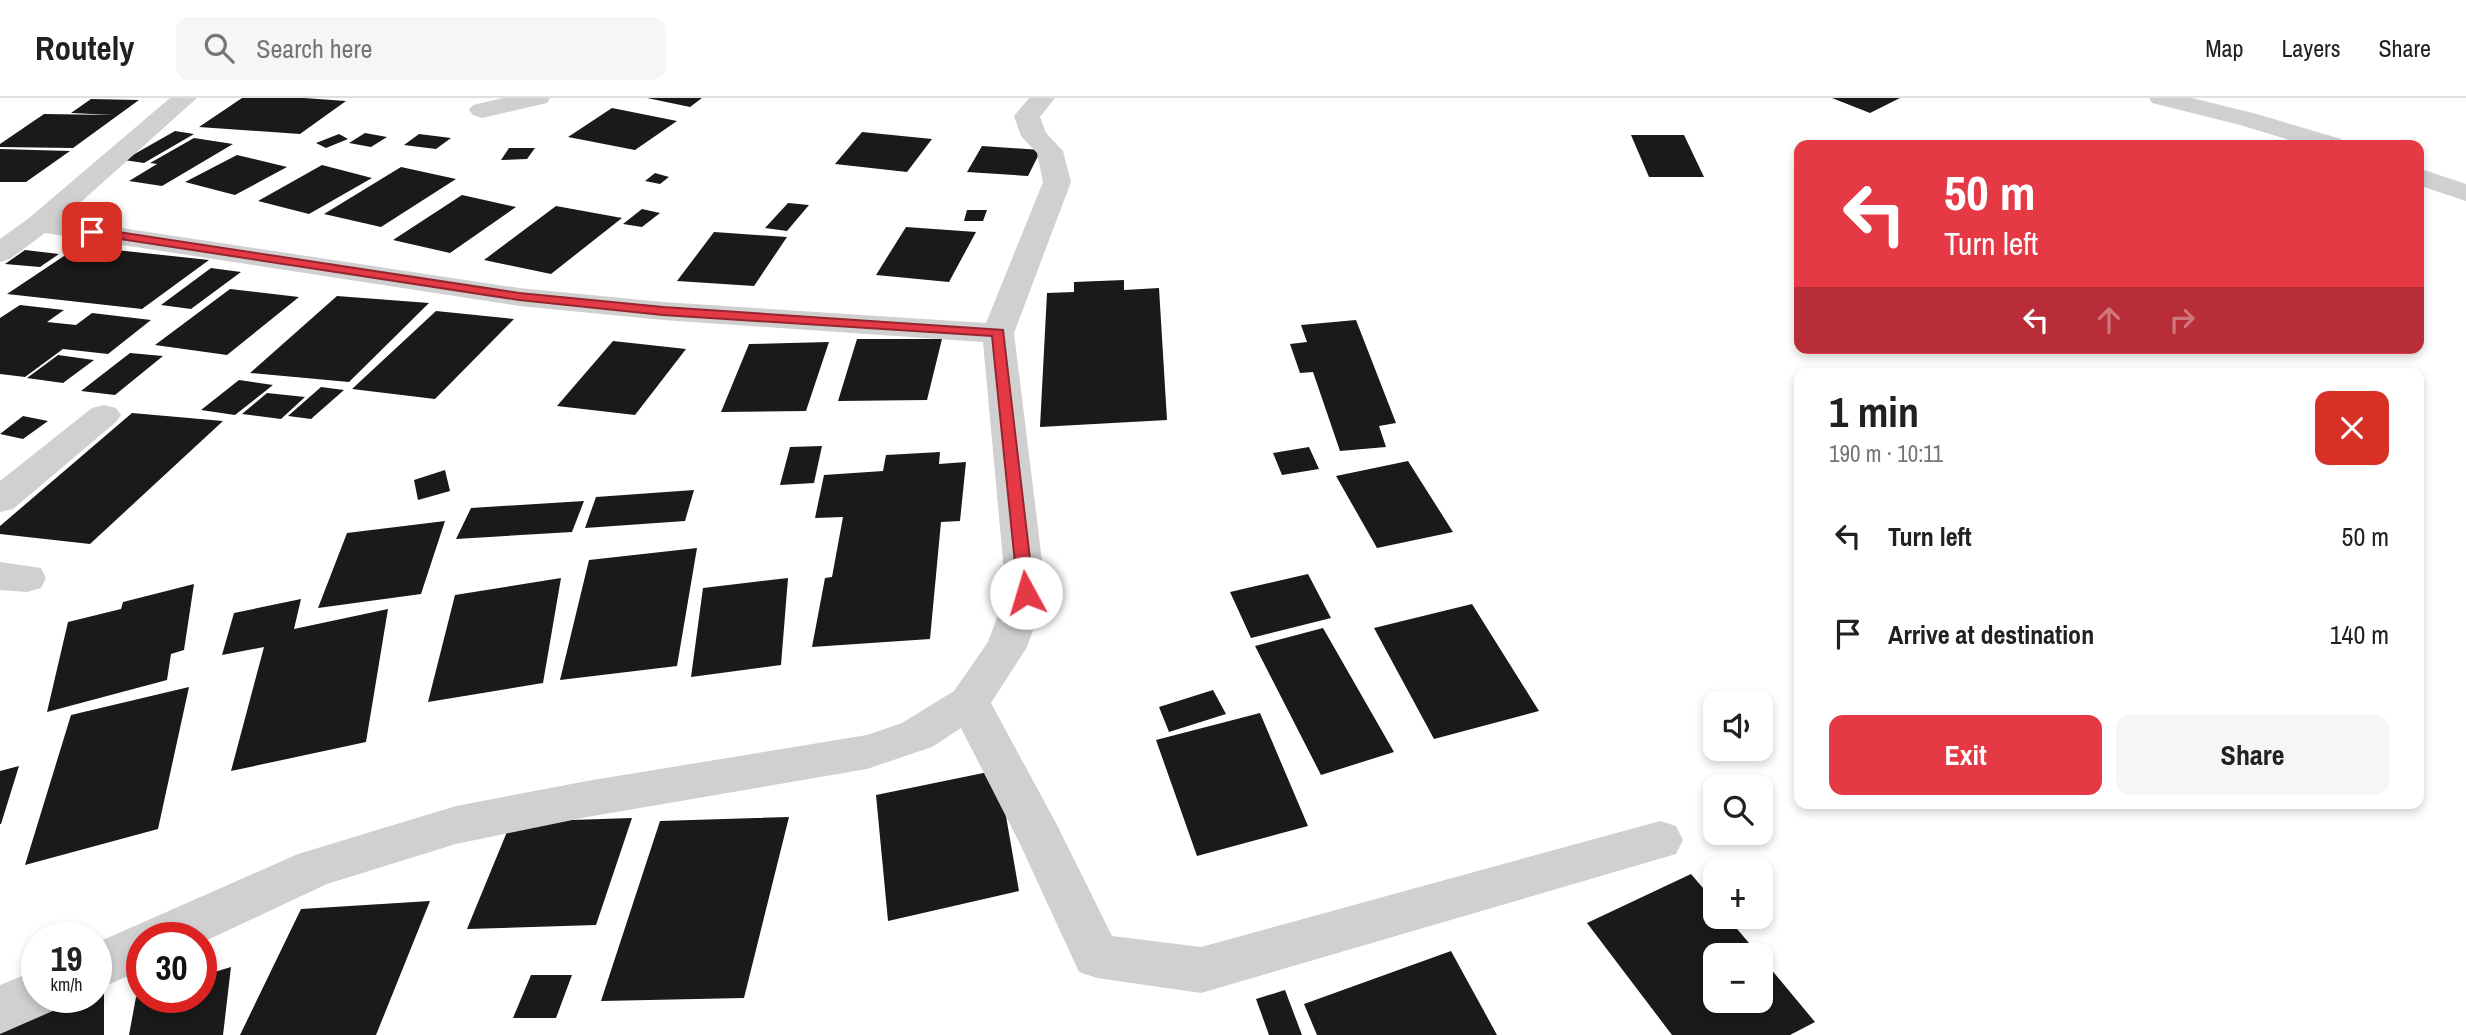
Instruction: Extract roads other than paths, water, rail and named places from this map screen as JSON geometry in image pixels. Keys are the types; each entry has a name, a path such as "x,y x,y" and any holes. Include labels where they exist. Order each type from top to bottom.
{"street":[{"path":"0,253 39,224 185,98"},
{"path":"482,110 538,98"},
{"path":"195,922 315,868 456,825 587,799 867,752 918,735 969,702 1007,647 1026,593 998,332 1057,182 1050,151 1034,136 1027,116 1043,98"},
{"path":"2161,98 2248,119 2316,140"},
{"path":"2424,178 2466,193"},
{"path":"39,224 519,297 663,311 998,332"},
{"path":"0,500 104,415"},
{"path":"969,702 1041,839 1097,956 1201,970 1660,840"},
{"path":"0,1010 21,1000"}]}
